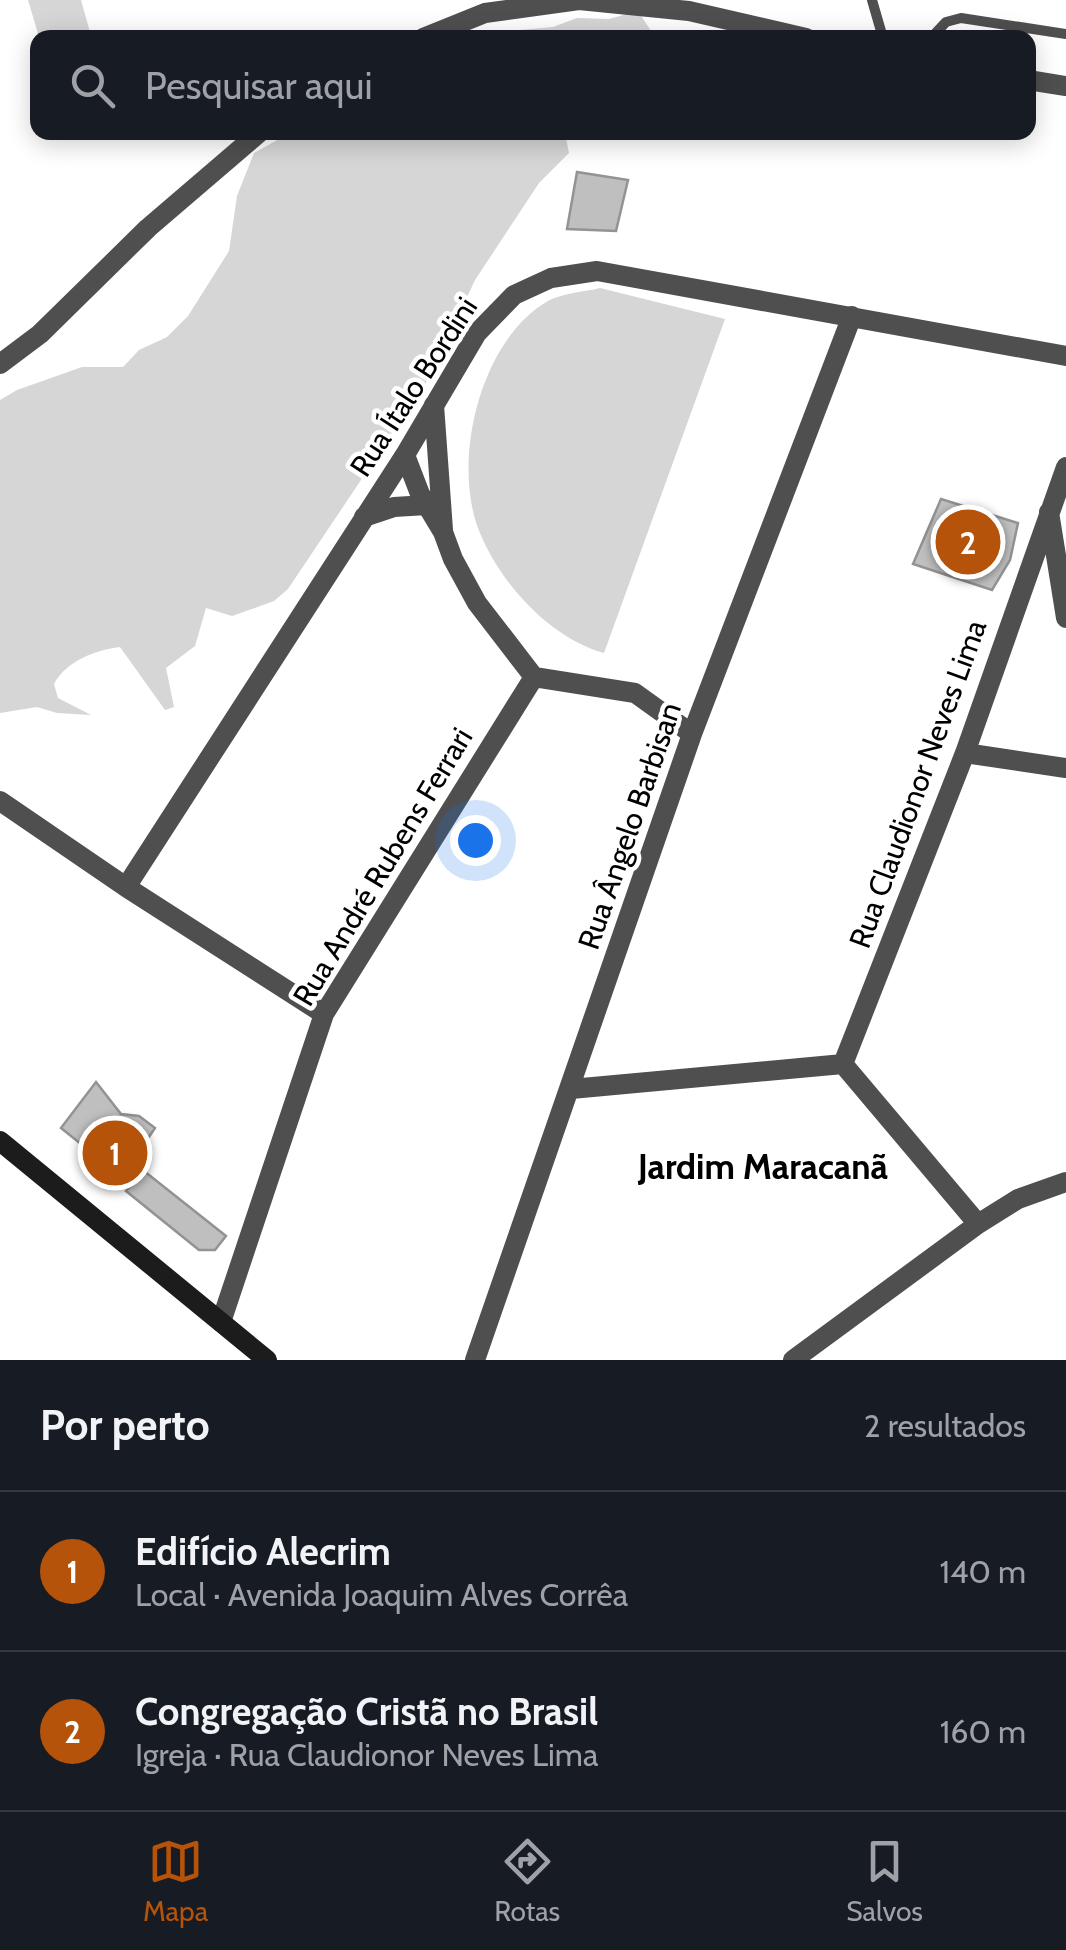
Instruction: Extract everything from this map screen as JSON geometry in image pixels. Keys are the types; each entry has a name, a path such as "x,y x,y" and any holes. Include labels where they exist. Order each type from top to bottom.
{"main road":[{"path":"0,1141 267,1360"}],"street":[{"path":"443,30 484,13 579,0 689,12 770,30"},
{"path":"1036,81 1066,86"},
{"path":"0,364 40,334 148,228 251,140"},
{"name":"Rua Ítalo Bordini","path":"126,887 405,454 478,333 514,295 551,278 597,271 1066,356"},
{"name":"Rua Ângelo Barbisan","path":"475,1360 692,734 852,316"},
{"path":"434,405 443,532"},
{"path":"405,454 476,603 534,677 635,693 692,734"},
{"name":"Rua Claudionor Neves Lima","path":"844,1064 964,753 1066,467"},
{"path":"364,517 394,507 426,505"},
{"path":"1049,510 1066,618"},
{"name":"Rua André Rubens Ferrari","path":"220,1322 324,1014 534,677"},
{"path":"964,753 1066,768"},
{"path":"0,801 324,1014"},
{"path":"571,1089 844,1064 978,1224"},
{"path":"792,1360 978,1224 1018,1199 1066,1182"}],"lane":[{"path":"872,0 881,30"},
{"path":"936,30 961,18 1066,34"}],"shaded area":[{"path":"28,0 81,0 89,30 37,30"},
{"path":"638,11 650,30 520,30 553,27 577,18 609,19"},
{"path":"277,140 566,140 569,153 539,183 475,280 430,377 288,589 274,601 232,616 206,608 195,646 166,668 174,707 165,710 120,647 82,658 54,684 58,698 91,715 57,713 37,707 0,713 0,400 82,367 123,367 139,350 167,337 188,316 229,251 237,196 254,153"},
{"path":"600,288 725,319 604,653 564,635 545,621 498,568 478,528 469,468 478,402 505,343 525,319 548,301"}],"building":[{"path":"577,172 628,180 616,231 567,229"},
{"path":"941,499 1018,523 1010,560 992,590 913,564"},
{"path":"96,1082 121,1114 139,1116 155,1128 122,1177 61,1128"},
{"path":"144,1171 226,1236 215,1250 199,1250 126,1191"}],"place":[{"name":"Congregação Cristã no Brasil","path":"968,542"},
{"name":"Edifício Alecrim","path":"115,1153"}],"district":[{"name":"Jardim Maracanã","path":"763,1167"}]}
